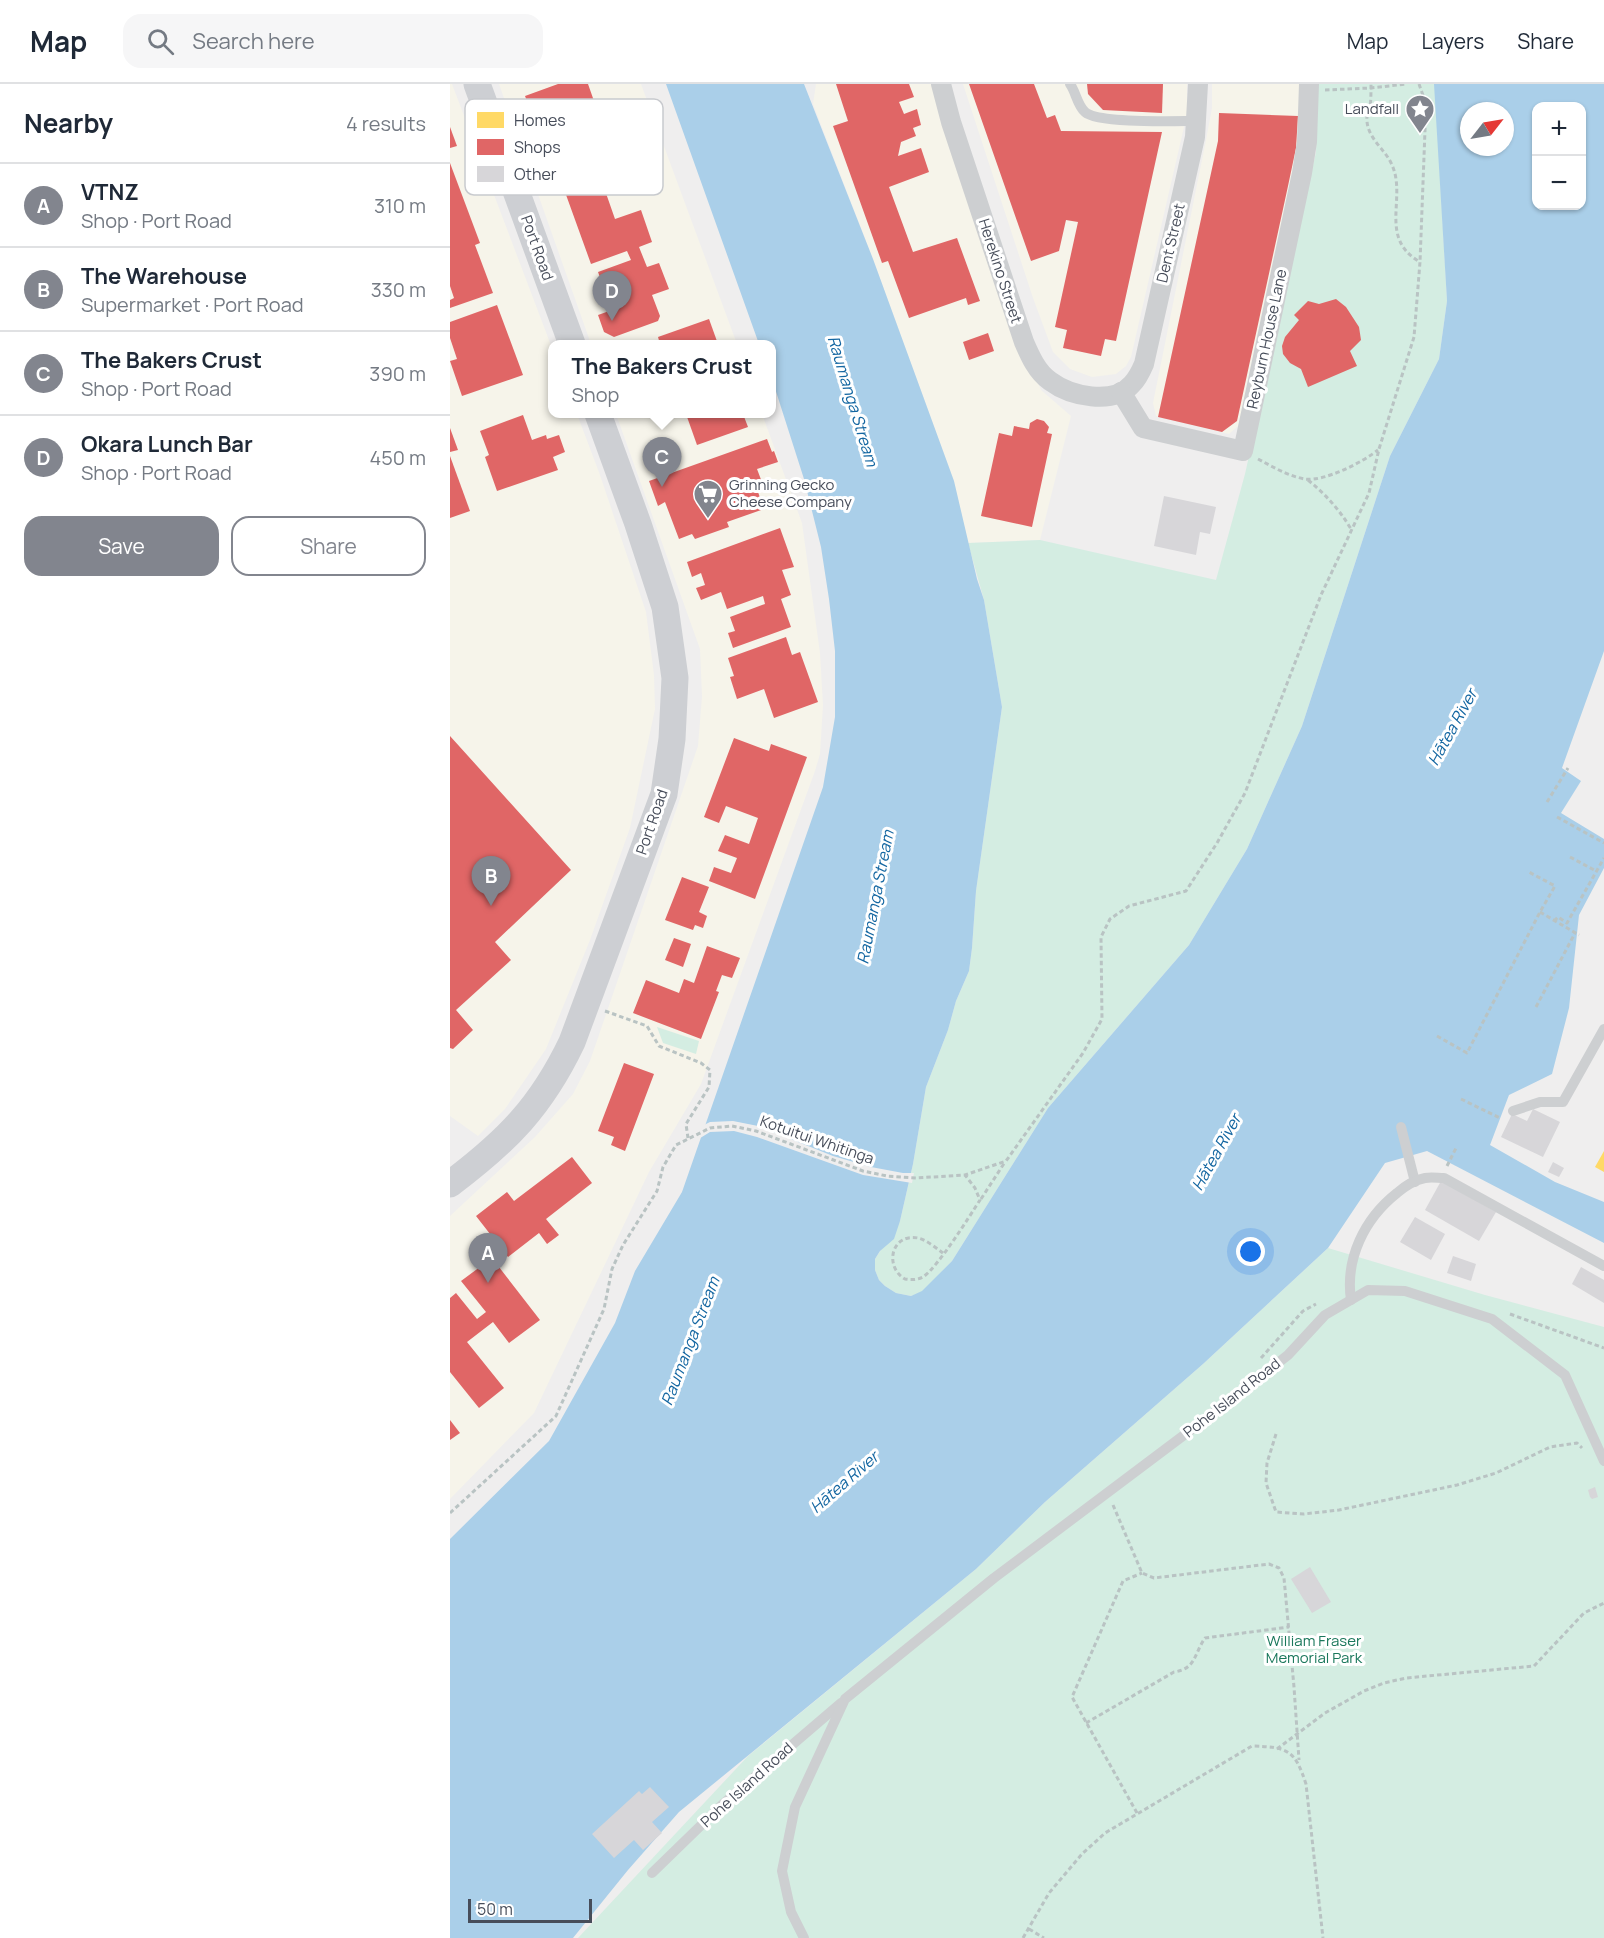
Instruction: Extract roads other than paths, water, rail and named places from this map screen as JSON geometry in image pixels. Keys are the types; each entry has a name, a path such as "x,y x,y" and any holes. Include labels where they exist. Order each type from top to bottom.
{"main road":[{"name":"Port Road","path":"477,84 482,99"},
{"name":"Port Road","path":"517,195 570,340"},
{"name":"Port Road","path":"450,1184 514,1130 531,1111 561,1066 664,794 672,739 675,678 664,607 638,524 599,418"}],"street":[{"name":"Herekino Street","path":"941,84 951,122 1030,357 1048,380 1063,389 1095,396 1111,396 1121,392"},
{"name":"Dent Street","path":"1121,392 1132,385 1144,364 1197,121 1197,84"},
{"name":"Reyburn House Lane","path":"1121,392 1143,428 1243,451 1302,173 1307,142 1309,87"}],"lane":[{"path":"1074,86 1079,103 1086,113 1095,117 1197,121"},
{"path":"1512,1111 1540,1102 1563,1102 1604,1029"},
{"path":"1401,1126 1415,1182"},
{"path":"1351,1300 1349,1287 1352,1260 1367,1224 1385,1202 1407,1185 1424,1178 1444,1178 1604,1266"},
{"name":"Pohe Island Road","path":"652,1873 723,1804 845,1699 994,1578 1232,1400 1288,1355 1325,1316 1368,1290 1405,1291 1492,1319 1565,1375 1604,1461"},
{"name":"Pohe Island Road","path":"804,1938 791,1912 782,1871 795,1807 845,1699"}],"water":[{"path":"666,84 804,84 873,259 954,481 984,600 1002,707 976,891 969,971 926,1087 913,1164 900,1221 894,1239 880,1251 875,1259 875,1270 879,1280 896,1293 911,1296 922,1291 952,1261 1048,1108 1189,945 1247,849 1302,726 1390,456 1439,359 1447,301 1434,84 1604,84 1604,651 1562,768 1581,781 1561,813 1604,839 1604,868 1579,915 1569,1008 1552,1074 1509,1095 1490,1145 1555,1182 1604,1202 1604,1243 1427,1151 1385,1163 1328,1248 1203,1364 1045,1502 976,1569 679,1812 573,1938 450,1938 450,1539 549,1441 615,1323 635,1271 682,1192 823,787 835,717 835,651 821,547 804,479 776,392 776,340 758,340"}],"place":[{"name":"Landfall","path":"1420,134"},
{"name":"Okara Lunch Bar","path":"612,321"},
{"name":"The Bakers Crust","path":"662,487"},
{"name":"Grinning Gecko Cheese Company","path":"708,520"},
{"name":"The Warehouse","path":"491,906"},
{"name":"VTNZ","path":"488,1283"}],"water label":[{"name":"Raumanga Stream","path":"853,401"},
{"name":"Hātea River","path":"1452,727"},
{"name":"Raumanga Stream","path":"875,897"},
{"name":"Hātea River","path":"1216,1152"},
{"name":"Raumanga Stream","path":"690,1341"},
{"name":"Hātea River","path":"844,1482"}],"park label":[{"name":"William Fraser Memorial Park","path":"1314,1650"}]}
